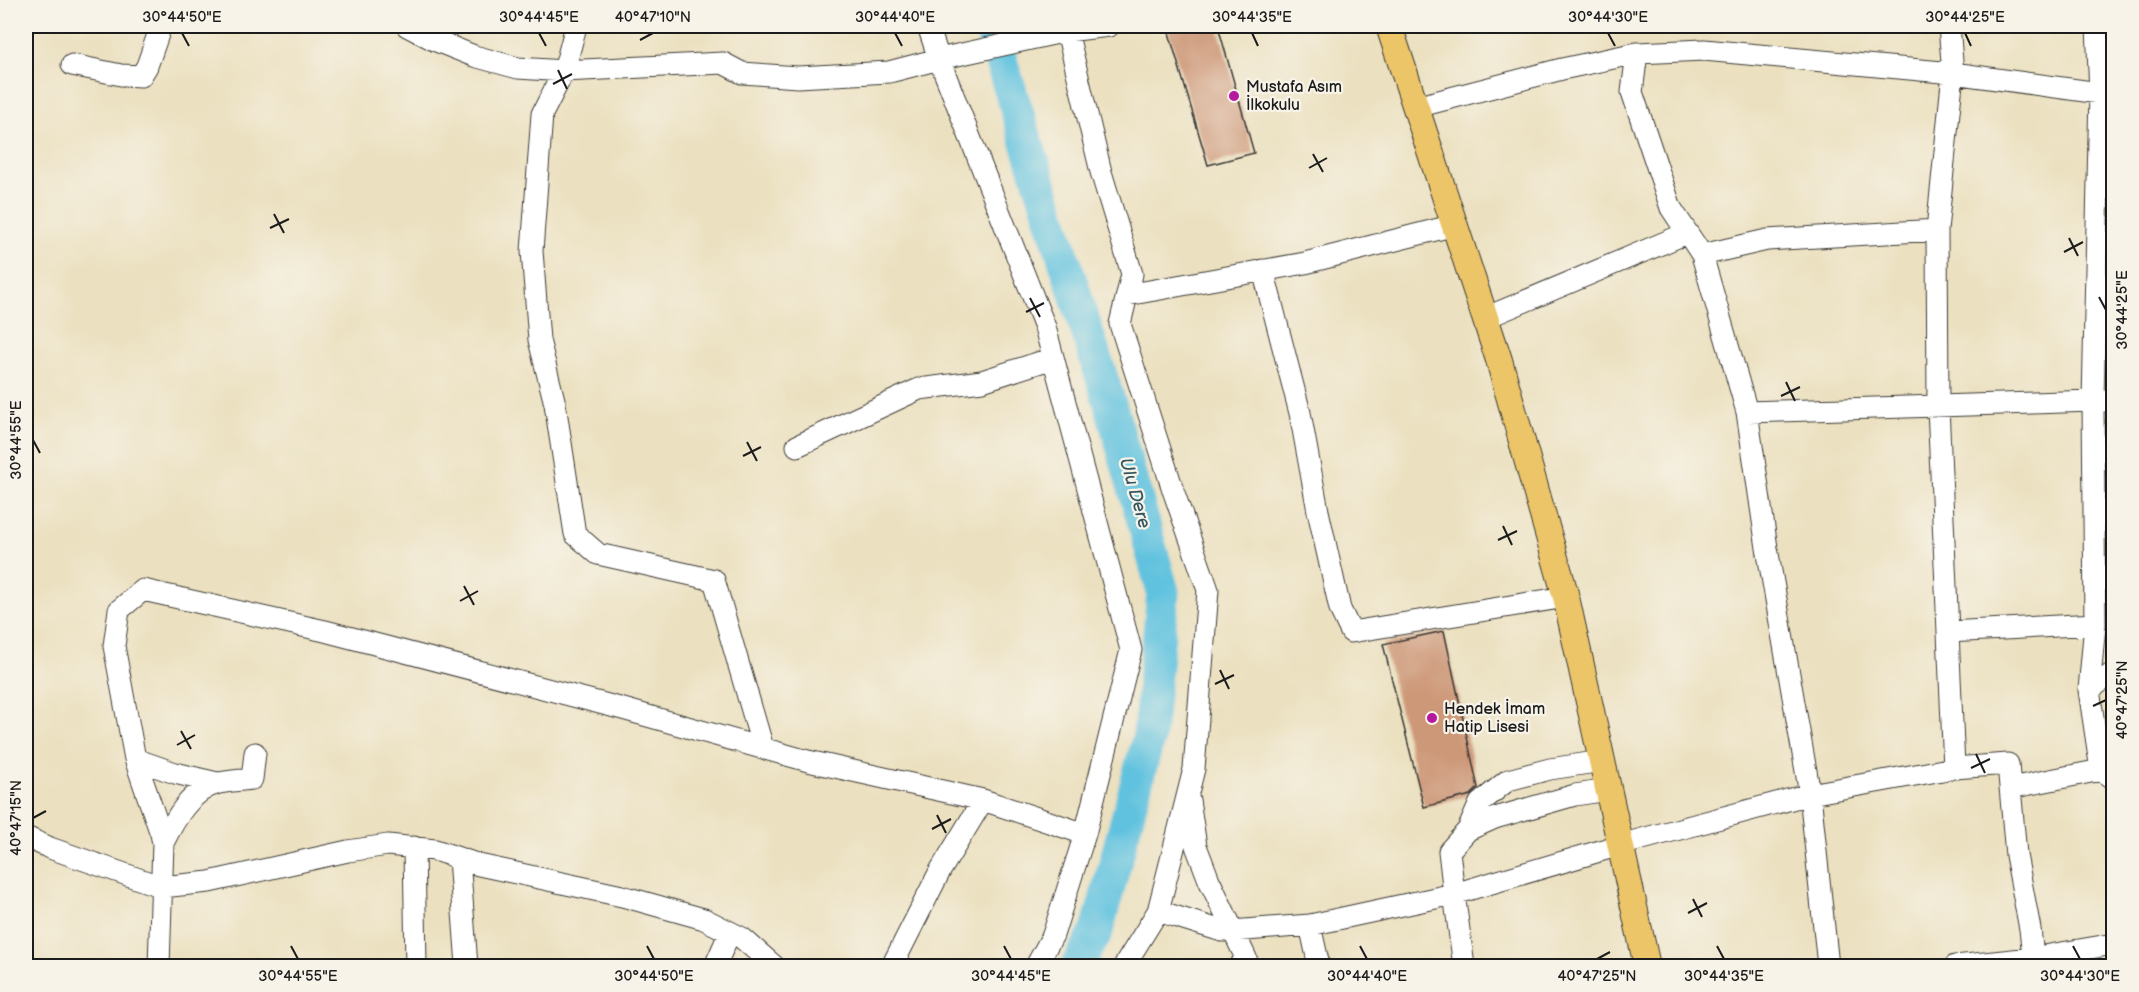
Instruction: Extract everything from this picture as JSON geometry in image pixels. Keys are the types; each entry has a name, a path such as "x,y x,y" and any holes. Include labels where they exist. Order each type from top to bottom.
{"main road":[{"path":"1389,26 1485,318 1566,597 1647,966"}],"street":[{"path":"72,65 121,75 141,76 147,66 161,26"},
{"path":"407,26 474,56 518,68 564,71 723,63 742,73 798,77 889,72 939,58 1030,39 1066,28 1109,26"},
{"path":"576,26 564,71 542,114 532,251 539,340 555,404 575,534 598,554 714,580 763,748"},
{"path":"928,26 1045,327 1131,650 1085,834 1053,935 1036,966"},
{"path":"1949,26 1953,73 1937,231 1938,406 1954,768"},
{"path":"2010,788 2108,775 2089,690 2095,624 2103,401 2107,94 2097,26"},
{"path":"1066,28 1101,172 1132,274 1120,324 1174,493 1208,590 1194,769 1158,910 1124,966"},
{"path":"1416,107 1562,69 1637,53 1704,50 1953,73 2107,94"},
{"path":"1637,53 1632,92 1671,208 1702,255 1747,412 1767,548 1810,794 1828,966"},
{"path":"1127,295 1305,263 1455,225"},
{"path":"1702,255 1767,240 1937,231"},
{"path":"1485,318 1687,232"},
{"path":"1263,270 1300,413 1318,511 1340,609 1350,632 1566,597"},
{"path":"796,446 920,389 982,381 1053,358"},
{"path":"1747,412 2103,401"},
{"path":"159,966 162,887 161,834 135,759 114,646 120,610 143,590 348,637 623,709 808,761 983,800 1085,834"},
{"path":"1948,632 2095,624"},
{"path":"2089,690 2114,672"},
{"path":"135,759 175,773 217,783 252,779 255,753"},
{"path":"1464,966 1449,851 1468,830 1480,802 1508,780 1550,769 1602,761"},
{"path":"1158,910 1222,931 1310,925 1454,894 1620,845 1810,794 1954,768 2008,764 2016,855 2030,929 2033,962"},
{"path":"162,843 191,797 217,783"},
{"path":"1468,830 1495,818 1531,807 1575,795 1608,790"},
{"path":"1188,791 1196,846 1246,958 1240,966"},
{"path":"892,966 940,871 983,800"},
{"path":"26,837 50,848 162,887 209,882 388,845 435,850 479,865 642,902 704,919 742,938 774,966"},
{"path":"414,848 416,966"},
{"path":"459,858 467,966"},
{"path":"1310,925 1319,966"},
{"path":"715,966 730,932"},
{"path":"1956,966 2033,962 2114,944"}],"building":[{"path":"1167,26 1218,26 1254,153 1208,165"},
{"name":"Hendek İmam Hatip Lisesi","path":"1444,631 1478,788 1471,795 1424,807 1383,644"}],"waterway":[{"name":"Ulu Dere","path":"990,26 1111,407 1163,592 1149,736 1097,931 1077,966"}],"place":[{"name":"Mustafa Asım İlkokulu","path":"1234,96"},
{"name":"Hendek İmam Hatip Lisesi","path":"1432,718"}]}
